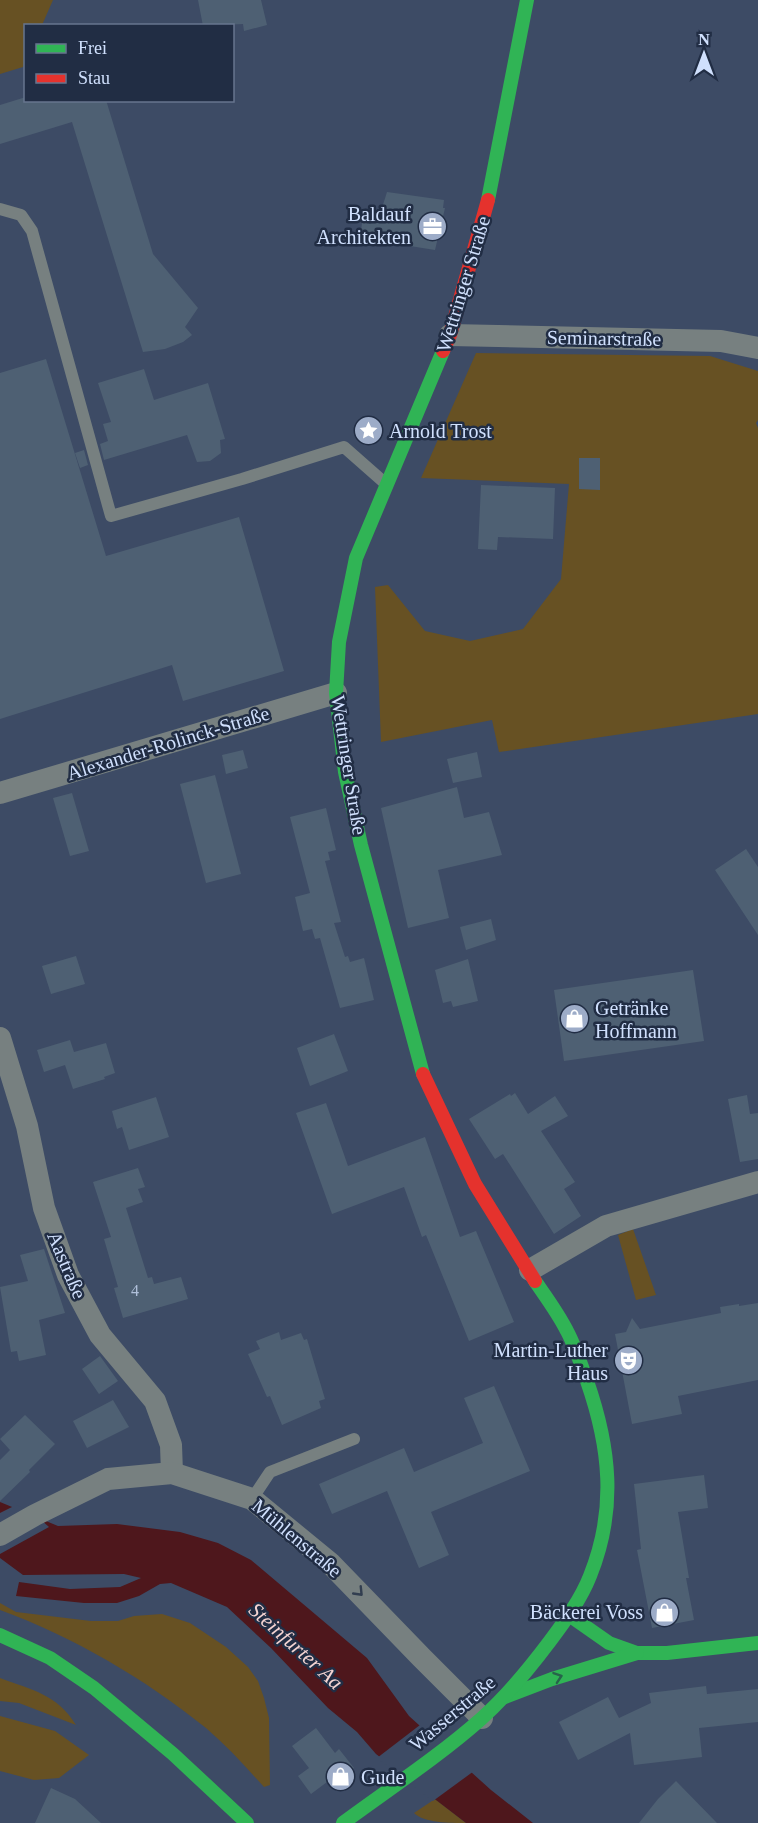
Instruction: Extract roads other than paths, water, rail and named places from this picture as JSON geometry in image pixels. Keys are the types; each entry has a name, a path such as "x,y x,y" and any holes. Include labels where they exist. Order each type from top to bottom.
{"main road":[{"name":"Wettringer Straße","path":"527,0 489,197 450,335 356,558 339,642 336,693 345,772 361,845 421,1070 475,1184 567,1331 595,1404 605,1446 609,1490 604,1533 590,1577 569,1615"},
{"path":"569,1615 609,1643 637,1653"},
{"name":"Wasserstraße","path":"343,1823 454,1742 482,1718 503,1698 539,1656 569,1615"},
{"path":"0,1635 50,1658 94,1688 173,1754 247,1823"},
{"path":"503,1698 552,1679 637,1653 667,1653 758,1643"},
{"path":"368,1823 372,1801"}],"street":[{"name":"Seminarstraße","path":"450,335 721,340 758,348"},
{"name":"Alexander-Rolinck-Straße","path":"0,793 336,693"},
{"name":"Aastraße","path":"0,1038 27,1126 44,1208 68,1275 100,1335 155,1401 171,1445 172,1473"},
{"path":"530,1270 606,1227 758,1182"},
{"name":"Mühlenstraße","path":"0,1535 108,1479 172,1473 252,1499 330,1563 482,1718"}],"lane":[{"path":"0,209 21,216 32,231 111,516 344,447 387,485"},
{"path":"252,1499 270,1472 354,1439"}],"water":[{"name":"Steinfurter Aa","path":"0,1502 58,1526 117,1524 180,1532 218,1543 251,1560 367,1658 409,1716 491,1790 533,1823 466,1823 376,1754 357,1732 328,1708 271,1648 227,1607 171,1583 160,1584 139,1596 117,1603 84,1603 16,1596 19,1582 70,1589 120,1587 141,1578 124,1574 23,1575 0,1558"}],"place":[{"name":"Baldauf Architekten","path":"432,226"},
{"name":"Arnold Trost","path":"368,431"},
{"name":"Getränke Hoffmann","path":"574,1019"},
{"name":"Martin-Luther Haus","path":"629,1361"},
{"name":"Bäckerei Voss","path":"664,1612"},
{"name":"Gude","path":"340,1777"}]}
